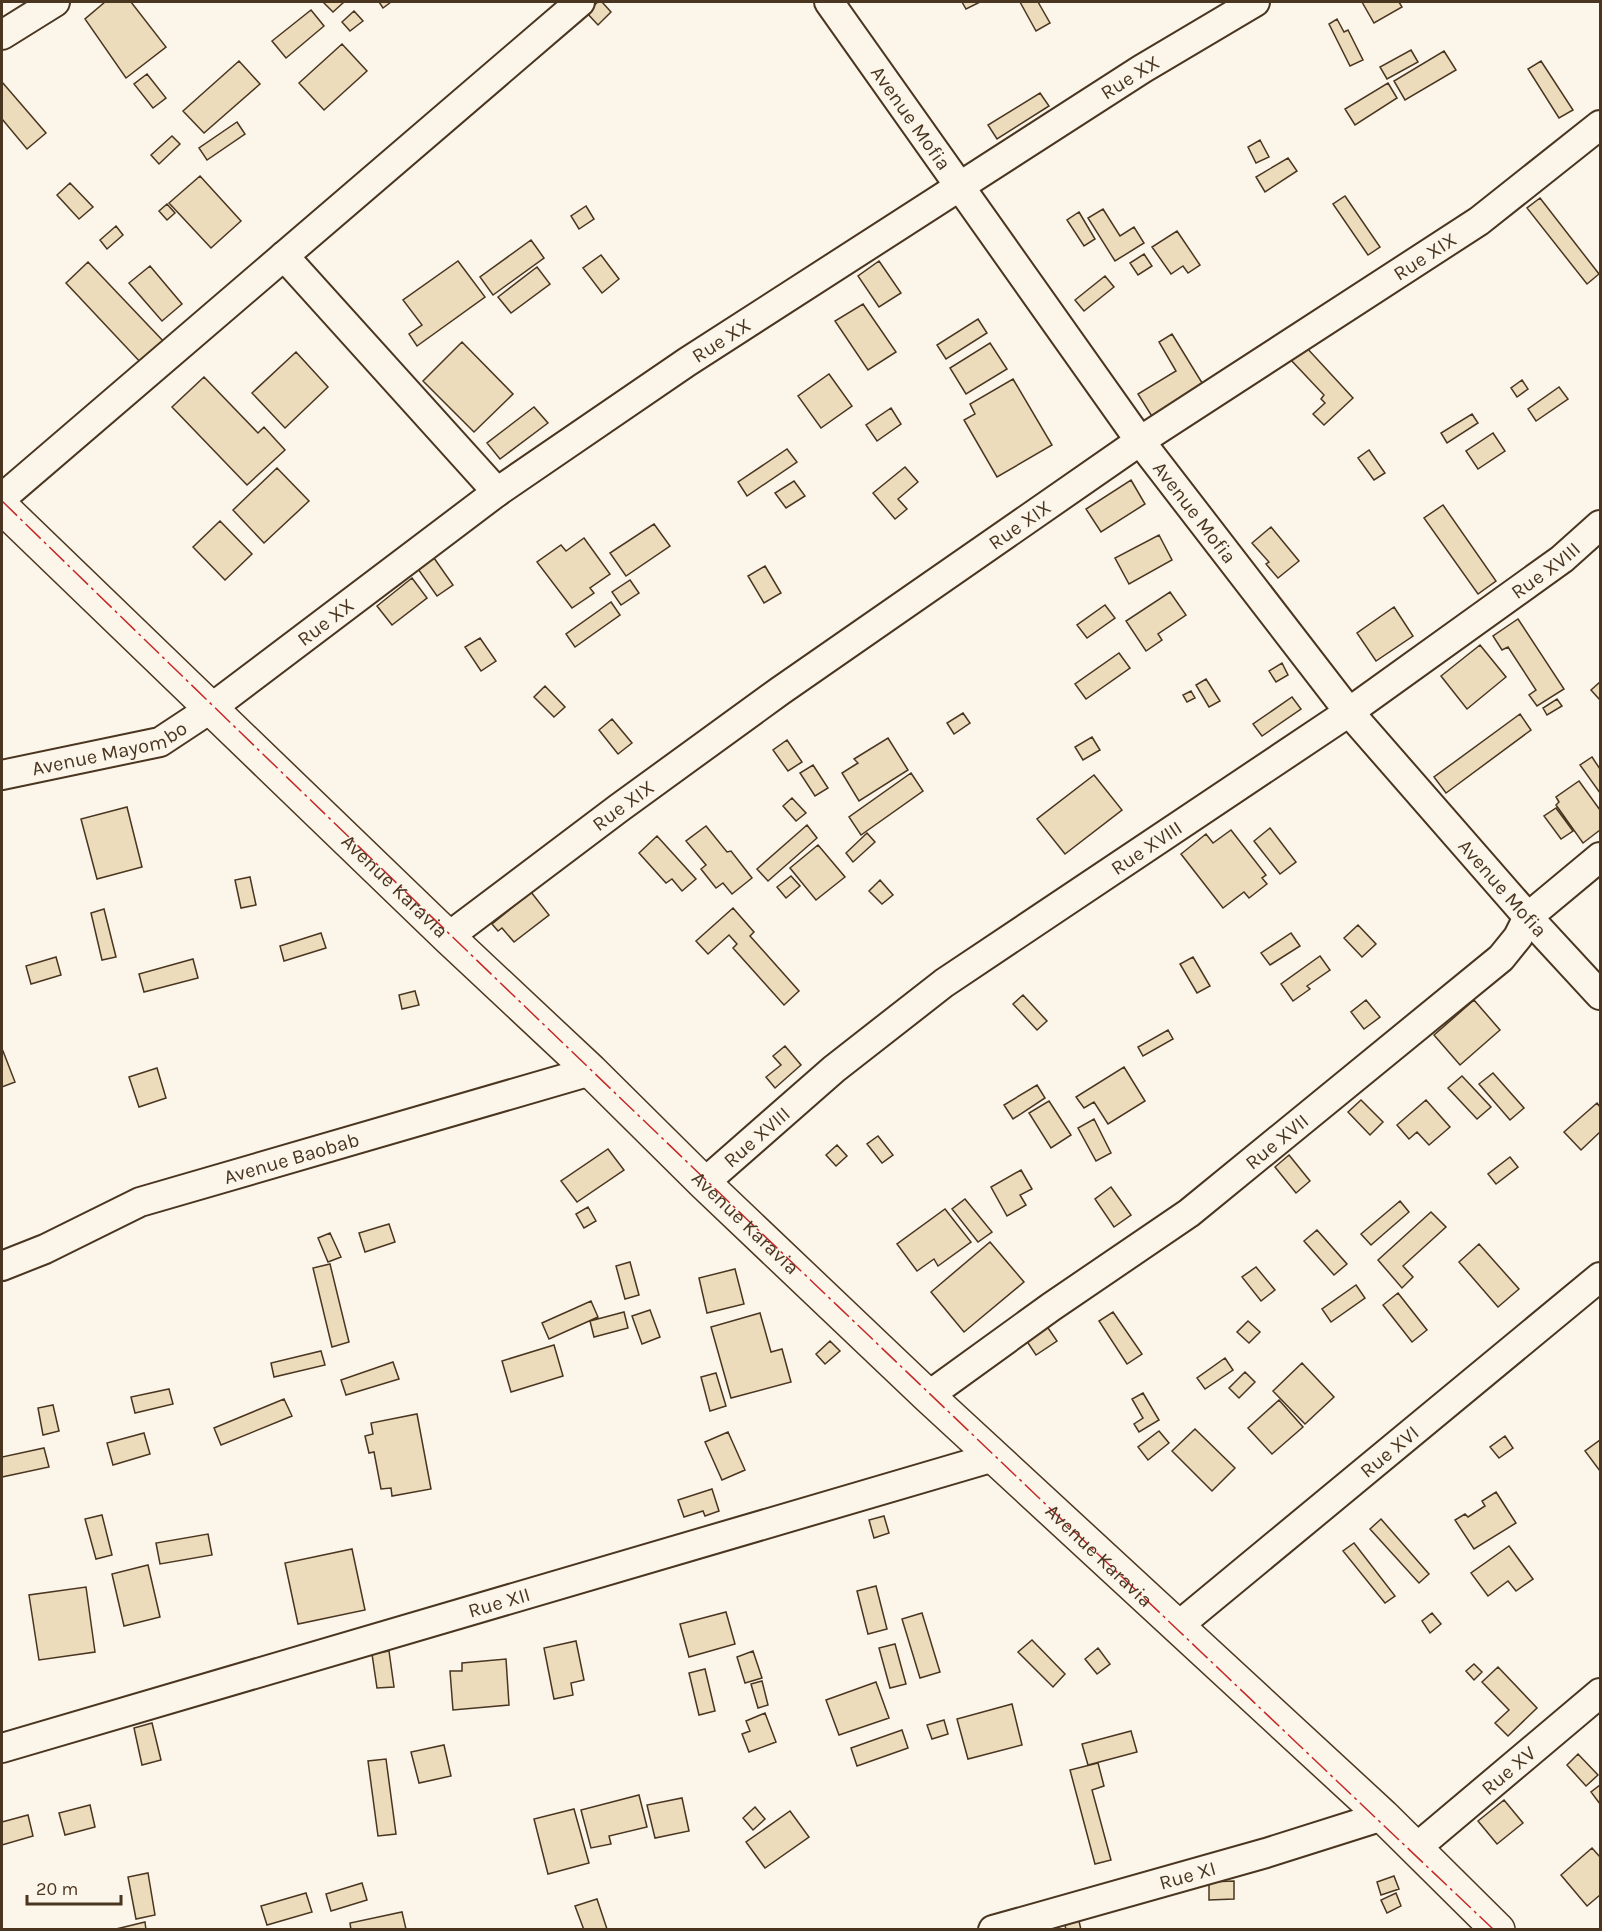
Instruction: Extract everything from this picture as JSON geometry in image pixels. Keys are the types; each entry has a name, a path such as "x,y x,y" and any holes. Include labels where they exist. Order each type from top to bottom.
{"street":[{"path":"2,35 55,2"},
{"path":"2,498 580,2"},
{"name":"Avenue Mofia","path":"829,2 1140,441 1349,712 1528,916 1600,994"},
{"name":"Rue XX","path":"210,708 497,492 687,362 1142,69 1255,2"},
{"name":"Rue XIX","path":"448,937 619,808 780,691 1140,441 1479,221 1600,125"},
{"path":"284,256 497,492"},
{"name":"Avenue Karavia","path":"2,507 928,1396 1383,1816 1498,1929"},
{"name":"Rue XVIII","path":"704,1183 834,1069 944,983 1349,712 1562,559 1600,525"},
{"name":"Avenue Mayombo","path":"2,775 160,742 210,708"},
{"name":"Rue XVII","path":"928,1396 1051,1307 1189,1213 1501,958 1518,937 1528,916 1600,857"},
{"name":"Avenue Baobab","path":"2,1266 45,1249 140,1202 591,1071"},
{"name":"Rue XVI","path":"1178,1626 1600,1276"},
{"name":"Rue XII","path":"2,1748 994,1456"},
{"name":"Rue XV","path":"1415,1849 1600,1693"},
{"name":"Rue XI","path":"993,1929 1266,1852 1383,1816"}],"building":[{"path":"105,2 131,2 166,47 126,78 85,19"},
{"path":"323,2 344,2 333,12"},
{"path":"379,2 391,2 383,8"},
{"path":"598,2 602,2 611,12 598,25 586,12"},
{"path":"962,2 980,2 966,9"},
{"path":"1020,2 1038,2 1050,23 1036,31"},
{"path":"1362,2 1399,2 1402,7 1374,23"},
{"path":"311,10 324,26 286,58 272,41"},
{"path":"354,11 363,21 350,31 342,22"},
{"path":"1337,19 1344,32 1348,30 1363,60 1350,66 1329,24"},
{"path":"342,44 367,71 324,110 299,83"},
{"path":"1411,50 1418,62 1387,79 1380,67"},
{"path":"1444,51 1456,70 1405,100 1394,81"},
{"path":"239,61 260,84 204,133 183,111"},
{"path":"1541,61 1573,110 1559,118 1528,69"},
{"path":"147,74 166,98 153,108 134,84"},
{"path":"2,82 46,133 27,149 2,119"},
{"path":"1388,83 1397,98 1355,125 1345,109"},
{"path":"1040,93 1049,106 997,139 988,125"},
{"path":"237,122 245,134 207,160 199,148"},
{"path":"172,136 180,144 159,164 151,155"},
{"path":"1260,140 1269,157 1256,163 1248,147"},
{"path":"1288,158 1297,171 1265,192 1256,177"},
{"path":"200,176 241,221 211,248 169,203"},
{"path":"70,183 93,207 79,219 57,195"},
{"path":"1345,196 1380,247 1368,255 1333,204"},
{"path":"1540,198 1599,274 1587,284 1527,208"},
{"path":"167,204 175,213 167,220 159,211"},
{"path":"586,206 594,219 579,229 571,216"},
{"path":"1103,209 1120,236 1134,227 1144,243 1115,261 1088,218"},
{"path":"1079,212 1095,239 1084,246 1067,220"},
{"path":"116,226 123,235 107,249 100,240"},
{"path":"1177,231 1200,265 1188,273 1183,266 1171,274 1152,247"},
{"path":"531,240 544,258 493,295 480,277"},
{"path":"1144,254 1152,266 1138,275 1130,263"},
{"path":"601,255 619,279 602,293 583,268"},
{"path":"458,261 485,297 417,346 409,334 422,325 403,300"},
{"path":"879,261 901,293 879,307 858,276"},
{"path":"88,262 166,344 143,365 66,283"},
{"path":"150,266 182,304 162,321 129,283"},
{"path":"537,267 550,284 511,313 498,297"},
{"path":"1105,276 1114,287 1084,311 1075,300"},
{"path":"863,304 896,352 868,370 835,321"},
{"path":"978,319 987,333 946,359 937,345"},
{"path":"1172,334 1204,386 1153,418 1138,394 1176,371 1159,342"},
{"path":"462,342 513,394 474,432 423,381"},
{"path":"990,343 1007,369 966,394 950,368"},
{"path":"1305,346 1353,398 1324,425 1313,414 1325,403 1321,399 1324,395 1290,359"},
{"path":"296,352 328,387 285,428 252,393"},
{"path":"829,374 852,406 821,428 798,396"},
{"path":"204,377 258,433 264,427 285,450 247,485 172,407"},
{"path":"1013,379 1052,445 997,477 964,420 975,414 970,404"},
{"path":"1522,380 1528,389 1517,397 1511,388"},
{"path":"1559,387 1568,399 1536,421 1528,409"},
{"path":"534,407 548,423 500,459 487,443"},
{"path":"891,408 901,424 877,441 866,425"},
{"path":"1472,414 1478,423 1447,443 1441,433"},
{"path":"1493,433 1505,451 1478,469 1466,451"},
{"path":"787,449 797,462 747,496 738,482"},
{"path":"1369,450 1385,473 1374,480 1358,458"},
{"path":"905,467 918,482 898,499 907,509 895,519 873,493"},
{"path":"277,468 309,501 264,543 233,510"},
{"path":"1131,480 1145,504 1101,532 1086,509"},
{"path":"794,481 805,496 786,508 775,493"},
{"path":"1443,505 1496,581 1478,594 1424,518"},
{"path":"220,521 252,554 225,580 193,547"},
{"path":"654,524 670,546 626,576 610,553"},
{"path":"1271,527 1299,561 1278,578 1266,564 1269,562 1252,543"},
{"path":"1159,535 1172,560 1129,584 1115,558"},
{"path":"584,538 610,574 590,588 594,593 572,608 537,562 561,545 566,551"},
{"path":"434,558 453,585 437,596 418,569"},
{"path":"765,566 781,593 764,603 748,576"},
{"path":"412,578 427,598 392,625 377,606"},
{"path":"630,580 639,593 621,605 612,592"},
{"path":"1170,592 1186,615 1158,634 1162,640 1146,651 1126,621"},
{"path":"611,602 620,615 575,647 566,634"},
{"path":"1105,605 1115,618 1087,638 1077,625"},
{"path":"1394,607 1413,636 1376,661 1357,633"},
{"path":"1518,619 1564,689 1537,706 1529,695 1536,690 1508,647 1502,650 1493,636"},
{"path":"480,638 496,661 481,671 465,647"},
{"path":"1480,645 1506,677 1467,709 1441,676"},
{"path":"1119,653 1130,668 1086,699 1075,684"},
{"path":"1282,663 1288,675 1276,682 1269,671"},
{"path":"1206,679 1220,701 1209,707 1196,685"},
{"path":"1600,682 1600,700 1591,690"},
{"path":"545,686 565,707 554,717 534,697"},
{"path":"1191,691 1195,698 1187,702 1183,695"},
{"path":"1292,697 1301,709 1262,736 1253,724"},
{"path":"1557,699 1562,706 1547,715 1543,708"},
{"path":"963,713 970,723 954,734 947,723"},
{"path":"1520,714 1531,730 1446,793 1434,777"},
{"path":"612,719 632,743 618,754 599,730"},
{"path":"1092,737 1100,750 1083,760 1075,747"},
{"path":"888,738 908,770 859,801 842,773 858,763 854,759"},
{"path":"787,740 802,762 788,771 773,750"},
{"path":"1592,757 1600,769 1600,793 1580,765"},
{"path":"813,765 828,788 815,796 800,773"},
{"path":"911,773 923,791 861,835 849,817"},
{"path":"1094,775 1122,810 1065,854 1037,819"},
{"path":"1579,781 1600,810 1600,830 1583,843 1556,805 1559,802 1556,797"},
{"path":"792,798 806,813 796,821 783,806"},
{"path":"127,807 142,867 97,879 81,819"},
{"path":"1556,808 1573,831 1561,839 1544,816"},
{"path":"807,825 817,838 768,881 757,869"},
{"path":"706,826 727,852 731,851 752,878 732,894 723,883 716,888 701,869 706,865 686,841"},
{"path":"1270,828 1296,862 1280,874 1254,841"},
{"path":"1231,830 1266,875 1262,878 1267,884 1249,898 1244,892 1223,908 1181,854 1206,834 1213,843"},
{"path":"867,833 875,842 853,862 846,853"},
{"path":"657,836 696,879 682,891 672,879 666,883 639,853"},
{"path":"818,845 845,877 816,900 790,868"},
{"path":"791,876 800,886 786,898 777,887"},
{"path":"250,877 256,905 241,908 235,880"},
{"path":"880,880 893,895 882,904 869,891"},
{"path":"531,892 549,915 514,942 502,928 498,931 492,924"},
{"path":"733,908 754,932 750,936 799,991 784,1005 733,948 737,944 729,935 708,954 696,941"},
{"path":"104,909 116,957 102,960 91,913"},
{"path":"1358,925 1376,944 1362,957 1344,938"},
{"path":"321,933 326,948 284,961 280,946"},
{"path":"1291,933 1300,946 1270,965 1261,953"},
{"path":"1320,956 1330,970 1307,986 1310,989 1293,1001 1281,984"},
{"path":"56,957 61,975 31,984 26,966"},
{"path":"1193,957 1210,986 1197,993 1180,964"},
{"path":"193,959 198,978 144,992 139,974"},
{"path":"415,991 419,1005 402,1009 399,995"},
{"path":"1023,995 1047,1021 1037,1030 1013,1004"},
{"path":"1366,1000 1380,1017 1364,1029 1351,1012"},
{"path":"1474,1000 1500,1030 1460,1065 1434,1035"},
{"path":"1168,1030 1173,1039 1143,1056 1138,1047"},
{"path":"785,1046 801,1065 775,1088 766,1077 781,1065 773,1056"},
{"path":"2,1052 15,1082 2,1087"},
{"path":"1124,1067 1145,1101 1108,1124 1094,1102 1084,1108 1076,1097"},
{"path":"157,1068 166,1098 139,1107 129,1077"},
{"path":"1493,1073 1524,1108 1510,1120 1479,1084"},
{"path":"1462,1076 1491,1107 1477,1119 1448,1088"},
{"path":"1037,1085 1045,1098 1013,1119 1004,1105"},
{"path":"1361,1100 1383,1122 1370,1135 1348,1112"},
{"path":"1426,1100 1450,1127 1429,1145 1417,1132 1409,1139 1397,1125"},
{"path":"1049,1101 1071,1135 1051,1148 1029,1113"},
{"path":"1597,1103 1600,1107 1600,1132 1581,1150 1564,1132"},
{"path":"1094,1119 1111,1153 1096,1161 1078,1128"},
{"path":"878,1136 893,1155 882,1163 867,1144"},
{"path":"837,1145 847,1156 836,1166 826,1155"},
{"path":"608,1149 624,1170 577,1202 561,1181"},
{"path":"1289,1155 1310,1181 1296,1193 1275,1167"},
{"path":"1510,1157 1518,1167 1496,1184 1488,1174"},
{"path":"1021,1170 1032,1189 1020,1195 1026,1205 1007,1216 991,1187"},
{"path":"1111,1187 1131,1215 1114,1227 1095,1199"},
{"path":"965,1199 992,1232 978,1242 952,1209"},
{"path":"1400,1201 1409,1212 1371,1245 1361,1234"},
{"path":"588,1207 596,1221 584,1228 576,1214"},
{"path":"945,1209 971,1242 938,1266 934,1259 917,1271 897,1244"},
{"path":"1431,1212 1446,1227 1403,1266 1413,1277 1402,1288 1378,1260"},
{"path":"389,1224 395,1242 365,1252 359,1233"},
{"path":"1317,1230 1347,1264 1334,1275 1304,1241"},
{"path":"330,1233 341,1257 328,1262 318,1238"},
{"path":"990,1242 1024,1282 964,1332 931,1292"},
{"path":"1479,1244 1519,1289 1498,1307 1459,1262"},
{"path":"630,1262 639,1295 625,1299 616,1266"},
{"path":"330,1264 349,1342 332,1347 313,1268"},
{"path":"1256,1267 1275,1290 1261,1301 1242,1277"},
{"path":"735,1269 744,1304 707,1313 699,1278"},
{"path":"1356,1285 1365,1298 1331,1322 1322,1309"},
{"path":"1398,1293 1427,1330 1412,1342 1383,1305"},
{"path":"591,1301 598,1317 549,1339 542,1323"},
{"path":"650,1310 660,1337 642,1344 632,1316"},
{"path":"624,1312 628,1328 594,1337 590,1321"},
{"path":"1113,1312 1142,1354 1127,1364 1099,1321"},
{"path":"760,1313 771,1352 782,1349 791,1382 731,1398 711,1327"},
{"path":"1248,1321 1260,1332 1249,1343 1237,1332"},
{"path":"1046,1325 1057,1341 1036,1355 1026,1340"},
{"path":"830,1341 840,1351 825,1364 816,1354"},
{"path":"554,1345 563,1376 511,1392 502,1361"},
{"path":"321,1351 325,1365 274,1377 271,1363"},
{"path":"1225,1358 1233,1370 1205,1389 1197,1378"},
{"path":"393,1362 399,1379 346,1395 341,1380"},
{"path":"1302,1363 1334,1397 1305,1424 1273,1391"},
{"path":"1245,1372 1255,1382 1239,1398 1229,1388"},
{"path":"716,1373 726,1406 710,1411 701,1377"},
{"path":"169,1389 173,1404 135,1413 131,1397"},
{"path":"1143,1393 1159,1420 1139,1432 1134,1424 1143,1418 1132,1399"},
{"path":"284,1399 292,1416 221,1445 214,1428"},
{"path":"1279,1400 1303,1427 1272,1454 1248,1428"},
{"path":"53,1405 59,1431 43,1435 38,1408"},
{"path":"417,1414 431,1489 392,1496 391,1488 381,1489 374,1452 369,1453 365,1436 373,1434 371,1423"},
{"path":"1195,1429 1235,1468 1212,1491 1172,1451"},
{"path":"1159,1431 1169,1443 1148,1460 1138,1447"},
{"path":"728,1432 745,1470 722,1480 705,1442"},
{"path":"144,1433 150,1454 113,1465 107,1443"},
{"path":"1505,1436 1513,1448 1499,1458 1490,1447"},
{"path":"1600,1440 1600,1471 1585,1451"},
{"path":"44,1448 49,1467 2,1477 2,1457"},
{"path":"712,1489 719,1511 705,1516 703,1511 684,1517 678,1500"},
{"path":"1496,1492 1516,1523 1474,1549 1455,1520 1465,1514 1468,1517 1485,1506 1482,1501"},
{"path":"102,1515 112,1555 96,1559 85,1519"},
{"path":"884,1516 889,1533 874,1538 869,1520"},
{"path":"1381,1519 1429,1574 1419,1583 1370,1529"},
{"path":"208,1534 212,1555 160,1564 156,1543"},
{"path":"1354,1543 1395,1596 1385,1603 1343,1551"},
{"path":"1509,1546 1533,1579 1516,1591 1508,1581 1488,1596 1471,1573"},
{"path":"352,1549 365,1610 298,1624 285,1563"},
{"path":"148,1565 160,1617 124,1626 112,1574"},
{"path":"876,1586 887,1629 868,1634 857,1591"},
{"path":"86,1587 95,1652 39,1660 29,1595"},
{"path":"726,1612 735,1644 689,1657 680,1624"},
{"path":"922,1613 940,1672 920,1678 902,1619"},
{"path":"1432,1613 1441,1624 1430,1633 1422,1621"},
{"path":"1032,1640 1065,1674 1053,1687 1018,1652"},
{"path":"576,1641 584,1680 571,1683 573,1695 554,1699 544,1648"},
{"path":"895,1644 906,1684 890,1688 879,1648"},
{"path":"1098,1648 1110,1664 1097,1674 1085,1659"},
{"path":"389,1651 394,1687 377,1688 372,1654"},
{"path":"753,1651 762,1678 745,1683 737,1657"},
{"path":"506,1659 509,1705 453,1710 450,1671 462,1671 462,1663"},
{"path":"1474,1664 1482,1672 1474,1680 1466,1671"},
{"path":"1498,1667 1537,1708 1508,1736 1495,1723 1509,1710 1482,1682"},
{"path":"705,1669 715,1711 699,1715 689,1673"},
{"path":"762,1681 768,1705 758,1708 751,1684"},
{"path":"876,1682 889,1718 839,1735 826,1700"},
{"path":"1012,1704 1022,1745 968,1759 957,1719"},
{"path":"765,1713 776,1742 749,1752 742,1734 750,1731 746,1721"},
{"path":"944,1720 948,1734 932,1739 927,1725"},
{"path":"152,1723 161,1760 142,1765 134,1728"},
{"path":"902,1730 908,1748 857,1766 851,1748"},
{"path":"1131,1731 1137,1752 1088,1765 1082,1744"},
{"path":"444,1745 451,1776 419,1783 411,1752"},
{"path":"1578,1754 1598,1775 1586,1786 1567,1765"},
{"path":"386,1759 396,1834 378,1836 368,1761"},
{"path":"1098,1763 1104,1786 1092,1790 1111,1860 1095,1864 1070,1770"},
{"path":"1600,1785 1600,1804 1591,1792"},
{"path":"639,1795 647,1827 609,1836 611,1844 591,1848 581,1810"},
{"path":"682,1798 689,1831 655,1838 647,1805"},
{"path":"1504,1800 1523,1823 1497,1844 1478,1821"},
{"path":"90,1805 95,1827 65,1835 59,1813"},
{"path":"755,1807 765,1819 753,1830 743,1818"},
{"path":"574,1809 589,1863 548,1874 534,1819"},
{"path":"790,1811 809,1837 765,1868 746,1842"},
{"path":"28,1815 33,1836 2,1845 2,1822"},
{"path":"1592,1848 1600,1857 1600,1895 1587,1906 1561,1875"},
{"path":"148,1873 155,1915 136,1919 128,1877"},
{"path":"1394,1876 1399,1889 1381,1895 1377,1882"},
{"path":"1234,1881 1234,1899 1209,1900 1209,1882"},
{"path":"362,1883 367,1900 331,1911 326,1894"},
{"path":"306,1893 312,1912 267,1925 261,1906"},
{"path":"1396,1893 1401,1906 1387,1913 1381,1900"},
{"path":"597,1899 607,1929 584,1930 575,1906"},
{"path":"402,1912 406,1929 351,1930 350,1923"},
{"path":"1079,1921 1081,1930 1066,1930 1065,1925"},
{"path":"145,1922 146,1930 112,1930"}],"power":[{"path":"2,501 745,1218 1494,1930"}]}
